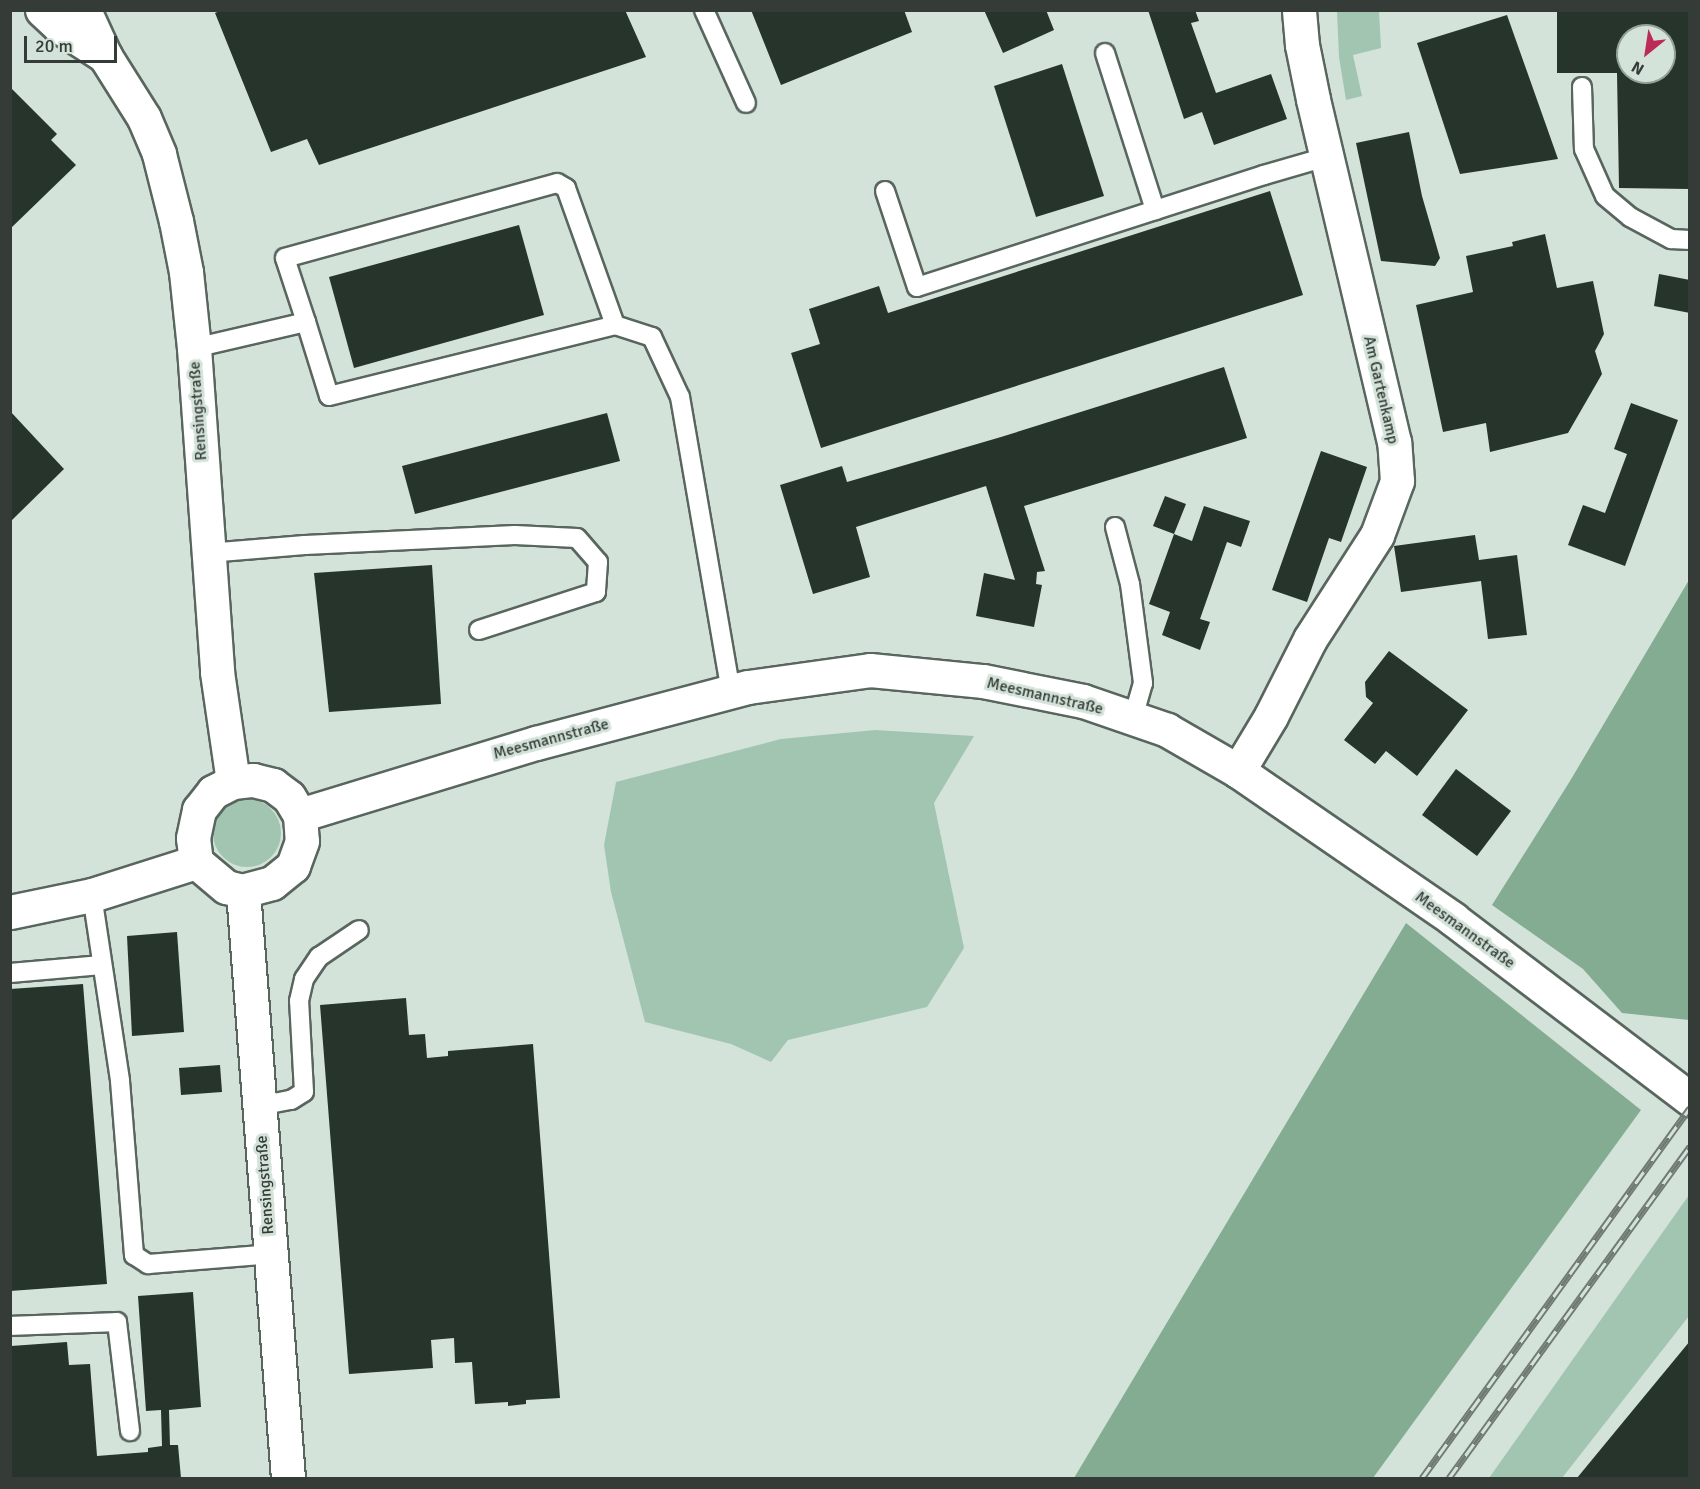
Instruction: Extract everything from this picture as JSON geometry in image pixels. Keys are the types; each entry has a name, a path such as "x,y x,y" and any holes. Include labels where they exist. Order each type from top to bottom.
{"street":[{"name":"Am Gartenkamp","path":"1238,771 1271,716 1310,639 1377,535 1397,481 1394,442 1326,157 1302,45 1299,10"},
{"name":"Rensingstraße","path":"66,15 105,56 144,118 168,183 186,272 194,348 217,672 233,782"},
{"name":"Meesmannstraße","path":"300,815 536,743 731,692 870,670 983,681 1083,701 1167,730 1238,771 1453,919 1689,1099"},
{"path":"253,780 273,785 289,797 300,815 303,842 293,866 272,883 243,891 226,887 196,861 193,838 199,810 213,792 233,782 253,780"},
{"path":"10,912 92,895 196,861"},
{"name":"Rensingstraße","path":"243,891 288,1479"}],"lane":[{"path":"704,10 746,103"},
{"path":"1105,53 1155,210"},
{"path":"1582,87 1584,149 1605,196 1630,217 1671,239 1689,240"},
{"path":"885,191 917,287 1326,157"},
{"path":"615,324 566,188 557,183 285,258 328,396 615,324 652,336 680,397 731,692"},
{"path":"194,348 306,322"},
{"path":"1115,527 1130,584 1143,683 1133,719"},
{"path":"208,553 305,545 515,535 577,538 598,562 596,592 479,630"},
{"path":"92,895 120,1082 134,1255 147,1264 271,1254"},
{"path":"259,1106 291,1100 304,1092 299,1001 304,979 319,957 359,930"},
{"path":"10,973 102,965"},
{"path":"10,1326 117,1322 130,1431"}],"green space":[{"path":"1337,11 1379,11 1381,48 1353,55 1362,96 1346,100 1339,57"},
{"path":"1689,580 1689,1020 1622,1013 1583,969 1492,905 1570,781"},
{"path":"875,730 974,736 934,803 964,948 927,1007 788,1040 771,1062 731,1044 645,1022 611,892 604,845 616,782 781,739"},
{"path":"247,799 260,802 271,809 278,820 281,833 278,846 271,857 260,864 247,867 234,864 223,857 216,846 213,833 216,820 223,809 234,802"},
{"path":"1406,923 1641,1110 1373,1478 1074,1478"},
{"path":"1689,1195 1689,1316 1562,1478 1489,1478"}],"building":[{"path":"222,10 625,10 646,57 319,165 307,139 271,152 215,13"},
{"path":"751,10 904,10 912,32 781,85"},
{"path":"984,10 1046,10 1054,30 1003,53"},
{"path":"1148,10 1195,10 1199,21 1191,23 1216,93 1271,74 1287,119 1214,145 1202,112 1184,119"},
{"path":"1557,10 1690,10 1690,189 1619,188 1617,84 1676,84 1676,24 1616,24 1616,73 1557,73"},
{"path":"1507,15 1558,159 1460,174 1417,43"},
{"path":"1062,64 1104,196 1036,217 994,86"},
{"path":"10,87 57,134 51,140 76,165 10,229"},
{"path":"1409,132 1422,196 1440,258 1435,266 1381,261 1356,143"},
{"path":"1270,191 1303,295 821,448 791,353 820,344 809,309 879,286 888,313"},
{"path":"519,225 544,315 354,368 329,277"},
{"path":"1545,234 1557,288 1593,281 1604,334 1595,351 1602,374 1568,433 1490,452 1486,423 1443,432 1416,305 1473,292 1466,256 1513,246 1512,242"},
{"path":"1659,274 1690,280 1690,313 1654,306"},
{"path":"1224,367 1247,438 1024,506 1045,571 1037,572 1036,584 1042,585 1034,627 976,616 984,573 1015,580 986,486 856,527 870,577 813,594 780,485 842,466 847,482 1001,437"},
{"path":"1631,403 1678,420 1625,566 1568,545 1583,505 1605,513 1627,454 1614,449"},
{"path":"10,411 64,469 10,522"},
{"path":"607,413 620,461 415,514 402,466"},
{"path":"1321,451 1367,467 1341,542 1329,538 1307,602 1272,590"},
{"path":"1165,496 1186,504 1174,534 1153,526"},
{"path":"1204,506 1250,521 1241,547 1227,542 1200,619 1210,622 1200,650 1162,635 1170,612 1149,604 1174,534 1192,541"},
{"path":"1475,535 1479,560 1517,555 1527,635 1488,639 1481,581 1401,592 1394,546"},
{"path":"432,565 441,704 329,712 314,573"},
{"path":"1389,651 1468,710 1417,776 1386,751 1375,764 1344,740 1373,703 1366,697 1365,682"},
{"path":"1456,769 1511,811 1477,856 1422,815"},
{"path":"177,932 184,1032 132,1036 127,936"},
{"path":"83,984 107,1284 10,1291 10,989"},
{"path":"406,998 409,1035 425,1034 427,1058 448,1056 448,1051 533,1044 560,1398 526,1400 526,1404 508,1406 508,1402 475,1404 472,1362 455,1363 454,1338 431,1340 433,1368 349,1374 320,1005"},
{"path":"220,1065 222,1092 181,1095 179,1068"},
{"path":"193,1292 201,1407 169,1410 170,1445 178,1445 181,1478 10,1478 11,1346 67,1342 69,1365 90,1364 97,1456 148,1452 148,1448 162,1446 161,1410 146,1411 138,1296"},
{"path":"1690,1341 1690,1478 1577,1478 1619,1427"}],"railway":[{"path":"1422,1478 1690,1108"},
{"path":"1449,1478 1690,1146"}]}
